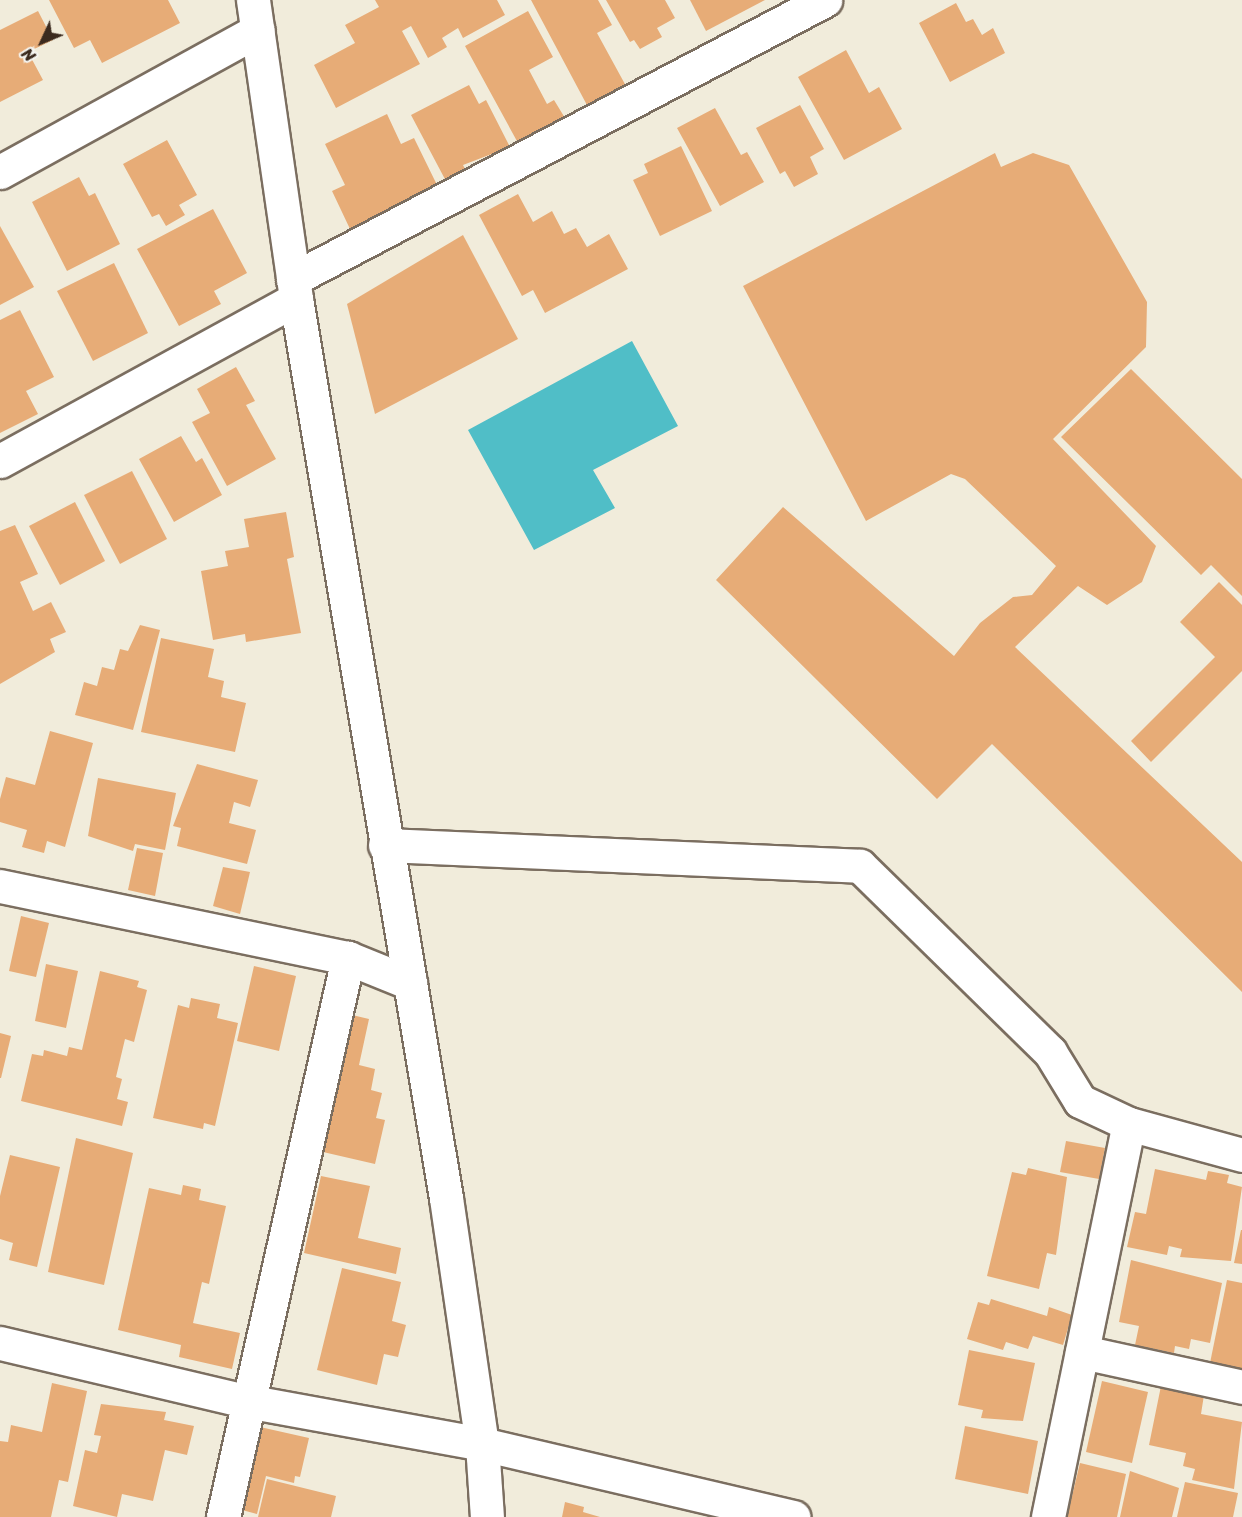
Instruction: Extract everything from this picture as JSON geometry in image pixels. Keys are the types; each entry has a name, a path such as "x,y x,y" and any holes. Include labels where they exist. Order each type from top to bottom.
{"street":[{"path":"0,461 294,289 825,0"},
{"path":"0,172 256,15 294,289 385,845 410,983 482,1444 487,1517"},
{"path":"385,845 860,866 1050,1052 1080,1101 1129,1124 1242,1155"},
{"path":"0,886 348,958 410,983"},
{"path":"223,1517 246,1401 348,958"},
{"path":"1048,1517 1129,1124"},
{"path":"0,1343 246,1401 482,1444 794,1517"},
{"path":"1082,1352 1242,1388"}],"water":[{"path":"632,341 678,426 593,470 615,508 534,550 468,430"}],"building":[{"path":"49,0 168,0 180,23 102,63 90,40 74,48"},
{"path":"375,0 497,0 505,15 463,38 458,28 442,38 447,47 428,58 411,26 402,31 420,64 336,108 314,65 355,43 345,25 379,7"},
{"path":"531,0 598,0 612,25 597,33 626,86 588,107"},
{"path":"606,0 665,0 675,18 657,28 662,37 640,49 634,40 630,42"},
{"path":"690,0 765,0 706,31"},
{"path":"956,3 966,22 973,19 982,35 993,28 1005,53 950,82 919,23"},
{"path":"38,11 53,40 28,52 43,80 0,102 0,30"},
{"path":"528,11 553,57 529,70 547,104 554,100 565,118 518,143 465,46"},
{"path":"846,50 869,93 879,87 902,129 844,160 798,77"},
{"path":"469,85 479,104 486,100 510,147 463,165 467,173 447,183 411,115"},
{"path":"800,105 824,149 810,157 818,174 794,187 785,171 780,174 756,128"},
{"path":"715,108 741,155 747,152 764,182 720,206 677,128"},
{"path":"387,114 401,144 414,138 438,187 350,229 332,191 345,185 325,144"},
{"path":"167,140 197,195 179,205 185,215 166,226 159,214 152,217 123,164"},
{"path":"681,146 712,211 660,236 633,180 648,173 644,164"},
{"path":"995,153 1001,167 1033,153 1069,165 1147,302 1146,347 1053,439 1156,546 1142,582 1107,605 1078,586 1015,647 1242,862 1242,992 992,744 937,799 716,580 783,507 954,656 980,623 1013,597 1032,595 1056,566 965,479 951,474 866,521 743,286"},
{"path":"79,177 89,196 95,193 120,244 67,271 32,202"},
{"path":"518,194 533,222 552,211 564,234 576,228 587,247 609,234 628,269 545,313 533,290 522,296 479,215"},
{"path":"213,209 247,273 214,291 221,304 179,326 137,249"},
{"path":"0,226 34,287 0,305"},
{"path":"463,235 518,339 375,414 347,304"},
{"path":"114,263 148,333 93,361 57,291"},
{"path":"20,310 54,377 26,391 38,414 0,433 0,320"},
{"path":"236,367 255,401 246,405 276,459 227,486 192,422 210,413 197,389"},
{"path":"1131,369 1242,479 1242,596 1211,565 1201,575 1061,437"},
{"path":"181,436 196,462 202,458 222,495 174,522 139,459"},
{"path":"132,471 167,539 120,564 84,495"},
{"path":"75,502 105,561 60,585 29,526"},
{"path":"286,512 294,557 287,559 301,633 246,642 245,634 213,640 201,571 228,566 225,551 249,547 244,519"},
{"path":"15,525 38,574 20,582 33,611 51,602 66,632 50,639 55,652 0,684 0,531"},
{"path":"1219,582 1242,605 1242,671 1151,762 1131,741 1215,657 1180,622"},
{"path":"140,625 160,630 133,730 75,715 84,682 97,686 102,667 114,670 120,649 128,651"},
{"path":"161,638 214,649 208,677 224,681 221,697 246,703 235,752 141,732"},
{"path":"50,731 93,743 65,847 47,841 44,853 22,847 27,830 0,822 0,799 6,777 35,785"},
{"path":"197,764 258,780 250,807 234,802 229,823 256,830 247,864 177,846 181,828 173,826"},
{"path":"98,778 176,793 165,850 135,844 133,851 88,836"},
{"path":"137,848 163,853 155,896 128,890"},
{"path":"223,867 250,872 240,914 213,906"},
{"path":"21,916 49,923 36,977 9,971"},
{"path":"46,964 78,971 66,1028 35,1021"},
{"path":"254,966 296,976 279,1051 237,1041"},
{"path":"100,971 139,981 137,987 147,990 134,1042 125,1039 116,1077 122,1079 117,1099 128,1102 122,1126 21,1101 32,1054 43,1056 44,1050 67,1056 69,1047 82,1050"},
{"path":"191,998 220,1004 217,1018 238,1023 215,1126 204,1123 203,1129 153,1118 178,1005 189,1008"},
{"path":"348,1014 369,1019 359,1065 375,1069 371,1090 382,1093 376,1118 385,1120 375,1164 323,1152 345,1059 338,1058"},
{"path":"0,1033 11,1036 1,1078 0,1078"},
{"path":"76,1138 133,1153 104,1285 48,1272"},
{"path":"1066,1141 1105,1148 1099,1179 1060,1172"},
{"path":"10,1155 60,1167 37,1267 9,1260 13,1243 0,1239 0,1196"},
{"path":"1028,1168 1067,1177 1056,1255 1047,1253 1039,1289 987,1276 1012,1172 1026,1175"},
{"path":"1155,1169 1206,1180 1208,1171 1229,1175 1227,1183 1242,1187 1231,1261 1180,1257 1182,1249 1169,1246 1167,1255 1127,1247 1135,1212 1146,1214"},
{"path":"321,1176 370,1186 358,1238 401,1248 396,1274 304,1253"},
{"path":"183,1185 201,1189 199,1200 226,1206 209,1284 202,1282 193,1323 240,1333 232,1369 179,1357 181,1345 118,1330 149,1188 181,1195"},
{"path":"1242,1230 1242,1264 1234,1263"},
{"path":"1131,1260 1222,1283 1210,1343 1191,1339 1189,1349 1175,1346 1174,1353 1135,1345 1139,1326 1119,1322"},
{"path":"342,1268 401,1282 392,1321 406,1325 398,1357 384,1354 377,1385 317,1370"},
{"path":"1227,1280 1242,1283 1242,1369 1210,1363"},
{"path":"991,1299 1047,1316 1049,1307 1072,1315 1063,1345 1033,1336 1028,1349 1006,1342 1003,1350 967,1339 978,1302 989,1305"},
{"path":"969,1350 1035,1363 1023,1421 981,1418 983,1410 958,1405"},
{"path":"1102,1381 1148,1392 1132,1463 1086,1452"},
{"path":"52,1383 87,1391 68,1482 59,1480 51,1517 0,1517 0,1441 8,1442 11,1425 42,1432"},
{"path":"1161,1386 1204,1395 1201,1414 1242,1422 1234,1489 1192,1480 1195,1469 1183,1466 1186,1453 1149,1445"},
{"path":"101,1404 166,1412 164,1420 194,1426 187,1455 165,1450 153,1501 122,1494 117,1517 73,1506 85,1450 97,1453 101,1436 94,1435"},
{"path":"965,1426 1038,1441 1028,1494 955,1479"},
{"path":"260,1427 309,1438 300,1477 295,1476 294,1483 266,1476 257,1514 242,1510"},
{"path":"1080,1463 1126,1474 1117,1517 1067,1517"},
{"path":"1130,1471 1179,1488 1172,1517 1120,1517"},
{"path":"267,1479 336,1496 331,1517 258,1517"},
{"path":"1185,1482 1238,1493 1233,1517 1177,1517"},
{"path":"565,1502 584,1507 583,1512 600,1517 562,1517"}]}
